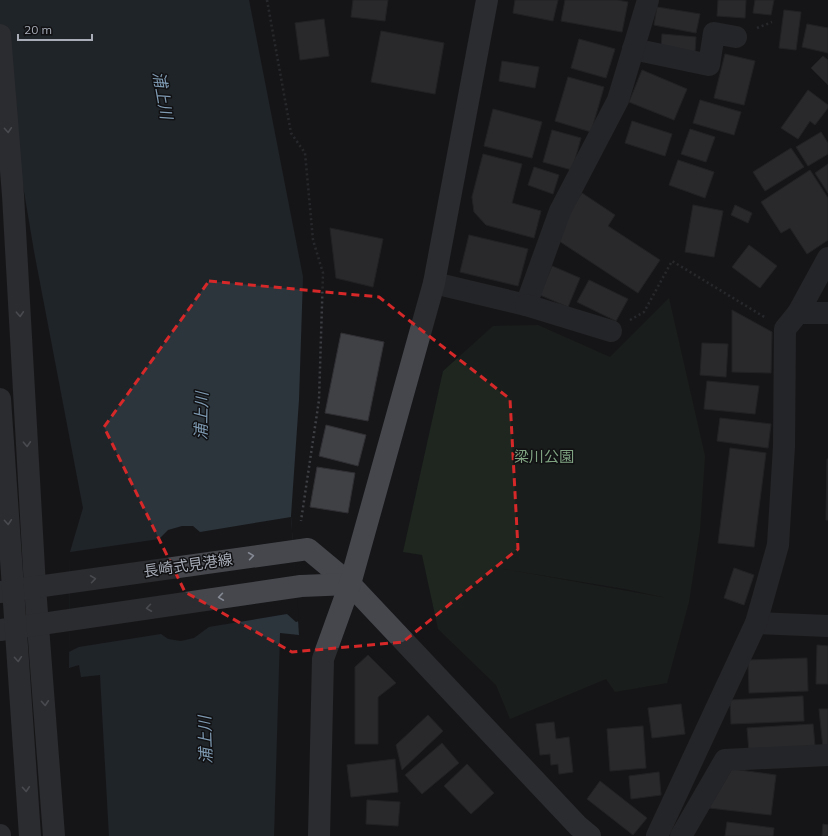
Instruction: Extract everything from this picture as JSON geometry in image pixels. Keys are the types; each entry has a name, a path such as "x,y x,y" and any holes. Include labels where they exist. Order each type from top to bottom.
{"main road":[{"path":"319,836 323,659 350,584 434,283 487,0"},
{"path":"0,35 18,275 35,587 54,836"},
{"path":"0,399 30,836"},
{"name":"長崎式見港線","path":"0,592 308,548 350,584 578,826 590,836"},
{"path":"0,630 301,586 350,584"}],"street":[{"path":"526,305 560,211 618,100 648,0"},
{"path":"633,50 709,65 714,33 736,37"},
{"path":"658,836 756,623 778,545 792,321 828,258"},
{"path":"434,283 526,305 611,332"},
{"path":"792,321 828,313"},
{"path":"756,623 828,626"},
{"path":"681,836 725,760 828,755"}],"path":[{"path":"267,0 291,133 305,154 313,240 323,274 319,400 301,521"},
{"path":"611,332 644,312 672,261 792,321"}],"highlighted area":[{"path":"209,281 379,297 510,399 518,549 403,642 292,652 185,592 104,427"}],"green space":[{"name":"梁川公園","path":"669,298 705,456 700,530 689,602 667,683 615,692 606,679 510,719 496,685 438,629 422,555 403,552 443,371 493,326 538,325 610,357","holes":["505,569 625,589 667,598"]}],"water":[{"name":"浦上川","path":"0,0 249,0 303,277 299,400 291,516 299,635 280,633 274,836 109,836 100,675 81,677 79,665 69,668 70,552 83,508 34,251 0,48"}],"pier":[{"path":"291,517 299,621 296,622 287,614 209,627 194,638 181,641 168,639 161,634 79,647 69,652 70,552 159,539 168,530 182,526 193,526 200,532"}],"building":[{"path":"353,0 388,0 385,21 351,17"},
{"path":"515,0 558,0 553,21 513,13"},
{"path":"565,0 617,0 628,2 622,32 561,21"},
{"path":"718,0 746,0 745,18 717,16"},
{"path":"755,0 774,0 771,15 753,13"},
{"path":"657,7 700,14 696,33 654,25"},
{"path":"784,10 801,12 796,50 779,48"},
{"path":"324,19 329,56 300,60 295,23"},
{"path":"807,24 828,28 828,53 802,47"},
{"path":"381,31 444,43 435,94 371,82"},
{"path":"662,34 696,37 695,52 661,49"},
{"path":"579,39 615,49 606,78 571,68"},
{"path":"725,54 755,61 744,105 714,98"},
{"path":"823,56 828,60 828,85 811,68"},
{"path":"502,61 539,67 535,88 499,81"},
{"path":"642,70 687,89 674,120 629,102"},
{"path":"568,77 604,87 591,132 555,121"},
{"path":"808,90 828,105 828,108 815,125 810,121 798,139 781,128"},
{"path":"700,100 741,112 734,135 693,123"},
{"path":"493,109 542,122 532,158 484,146"},
{"path":"632,121 672,134 665,156 625,143"},
{"path":"690,129 715,137 706,162 681,154"},
{"path":"552,130 581,138 572,170 543,162"},
{"path":"821,132 828,143 828,154 808,166 796,147"},
{"path":"791,148 804,167 765,191 753,172"},
{"path":"483,154 522,164 512,203 541,211 534,238 486,225 474,212 472,197"},
{"path":"678,160 714,172 705,198 669,185"},
{"path":"828,164 828,193 815,173"},
{"path":"534,167 559,175 553,194 528,185"},
{"path":"810,170 828,198 828,240 807,254 790,228 781,233 761,202"},
{"path":"582,193 615,215 608,226 660,260 638,293 553,237"},
{"path":"693,205 723,211 714,257 685,252"},
{"path":"735,205 752,213 748,223 731,215"},
{"path":"330,228 383,239 373,287 336,278"},
{"path":"469,235 528,249 518,286 460,272"},
{"path":"749,245 777,266 760,288 732,267"},
{"path":"552,266 580,278 568,307 540,295"},
{"path":"589,280 628,299 616,321 577,302"},
{"path":"732,310 772,332 771,373 732,372"},
{"path":"341,333 384,342 368,421 325,413"},
{"path":"702,343 728,344 726,377 700,375"},
{"path":"707,381 759,386 755,414 704,409"},
{"path":"720,418 771,424 768,448 717,441"},
{"path":"326,425 366,435 358,466 319,456"},
{"path":"730,448 766,453 754,547 718,543"},
{"path":"827,459 828,520 826,520"},
{"path":"317,467 355,473 348,513 310,507"},
{"path":"734,568 754,575 744,605 724,598"},
{"path":"817,645 828,646 828,684 816,684"},
{"path":"368,655 396,683 378,697 378,744 355,744 355,667"},
{"path":"807,658 808,691 749,693 748,660"},
{"path":"803,696 804,721 731,724 730,700"},
{"path":"681,704 685,734 652,738 648,708"},
{"path":"819,709 828,709 828,747 823,748"},
{"path":"428,715 443,731 402,770 396,745"},
{"path":"554,722 556,739 569,737 573,772 559,774 558,764 551,765 550,754 540,755 536,724"},
{"path":"813,724 815,746 749,751 747,728"},
{"path":"643,726 646,768 610,771 607,729"},
{"path":"442,743 459,763 422,794 405,775"},
{"path":"395,759 398,792 351,797 347,765"},
{"path":"467,764 494,793 471,814 444,786"},
{"path":"732,769 776,775 771,815 709,808"},
{"path":"659,772 661,795 631,799 629,776"},
{"path":"600,781 647,818 633,835 587,799"},
{"path":"367,800 400,802 398,826 366,824"},
{"path":"727,822 774,828 773,836 725,836"},
{"path":"823,824 828,825 828,836 822,836"}]}
